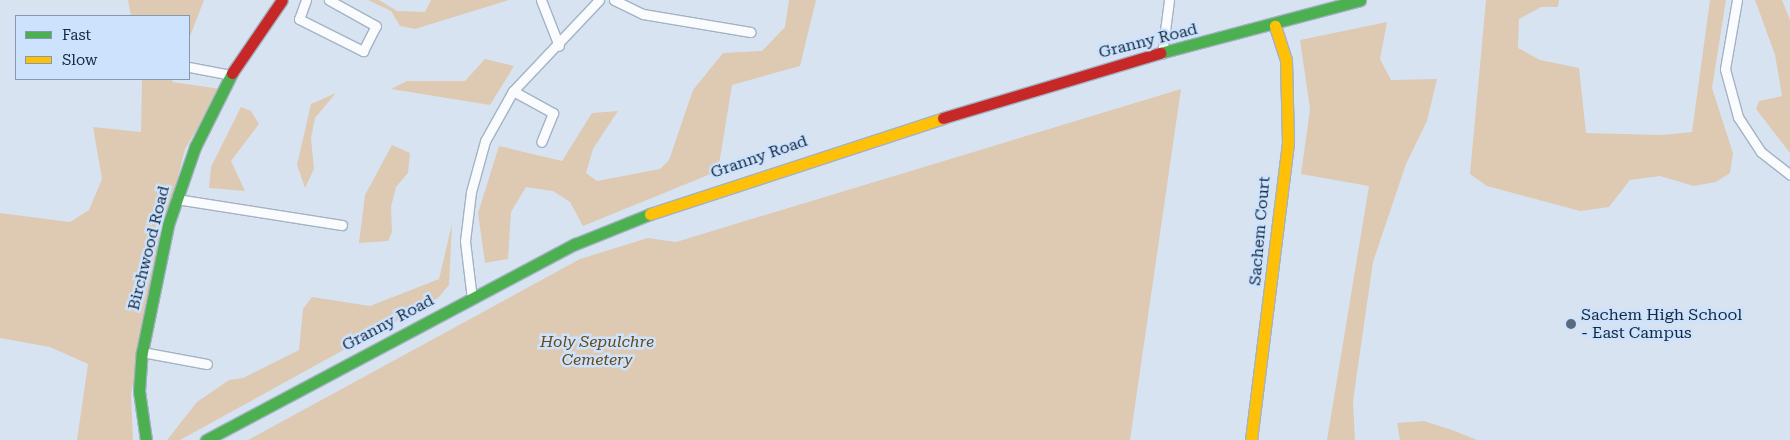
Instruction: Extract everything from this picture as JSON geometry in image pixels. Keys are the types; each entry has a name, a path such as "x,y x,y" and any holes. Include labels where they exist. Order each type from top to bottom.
{"street":[{"name":"Birchwood Road","path":"146,440 139,391 142,352 176,199 195,147 231,75 282,0"},
{"path":"306,0 299,19 363,51 376,26 329,0"},
{"path":"541,0 558,46"},
{"path":"472,299 466,241 470,192 485,142 513,91 558,46 599,0"},
{"path":"614,0 643,14 750,32"},
{"path":"1162,54 1169,0"},
{"name":"Granny Road","path":"206,440 575,244 771,168 1162,54 1275,26 1360,0"},
{"path":"1737,0 1725,70 1738,117 1761,152 1790,175"},
{"name":"Sachem Court","path":"1251,440 1288,143 1286,60 1275,26"},
{"path":"190,67 231,75"},
{"path":"513,91 553,113 541,142"},
{"path":"176,199 342,225"},
{"path":"142,352 207,364"}],"green space":[{"path":"128,0 204,0 190,36 190,15 131,15"},
{"path":"368,0 379,0 397,11 425,12 431,0 509,0 415,29 400,26 391,11"},
{"path":"789,0 816,0 800,66 732,85 718,171 583,226 570,202 553,191 526,187 511,212 508,259 485,263 478,213 499,146 562,161 592,113 618,111 593,149 586,173 597,181 660,169 669,160 693,90 723,53 762,51 785,27"},
{"path":"1486,0 1559,0 1558,7 1541,7 1519,19 1518,48 1540,60 1579,68 1586,133 1663,135 1692,132 1710,0 1726,0 1712,88 1733,153 1730,173 1716,182 1694,186 1660,176 1630,180 1609,207 1580,211 1487,186 1470,174"},
{"path":"1755,0 1782,0 1790,20 1790,153 1756,109 1759,101 1782,96 1775,55"},
{"path":"1387,22 1380,59 1391,80 1437,79 1427,121 1406,164 1373,262 1353,401 1355,440 1327,440 1369,186 1301,174 1310,109 1300,40"},
{"path":"485,59 514,66 490,105 391,89 407,81 465,81"},
{"path":"142,80 173,80 172,82 221,89 185,149 152,279 131,395 133,440 77,440 88,364 50,347 0,338 0,213 70,222 89,210 102,179 93,127 141,132"},
{"name":"Holy Sepulchre Cemetery","path":"1181,89 1130,440 248,440 580,259 648,238 676,242"},
{"path":"336,93 315,118 311,138 314,169 305,188 297,165 311,104"},
{"path":"241,107 251,111 259,124 231,161 245,191 209,188 211,167"},
{"path":"392,145 410,153 408,173 396,187 391,207 392,232 388,241 359,243 365,195"},
{"path":"452,224 449,285 438,298 180,440 167,440 197,402 229,380 243,378 299,350 303,309 312,297 370,306 439,279"},
{"path":"1424,421 1477,440 1400,440 1397,423"}],"traffic: fast":[{"path":"1160,53 1360,0"},
{"path":"146,440 139,391 142,352 168,225 195,147 232,73"},
{"path":"206,440 575,244 650,214"}],"traffic: slow":[{"path":"1251,440 1288,143 1286,60 1275,26"},
{"path":"650,214 943,118"}],"traffic: jam":[{"path":"232,73 282,0"},
{"path":"943,118 1160,53"}],"place":[{"name":"Sachem High School - East Campus","path":"1571,324"}]}
